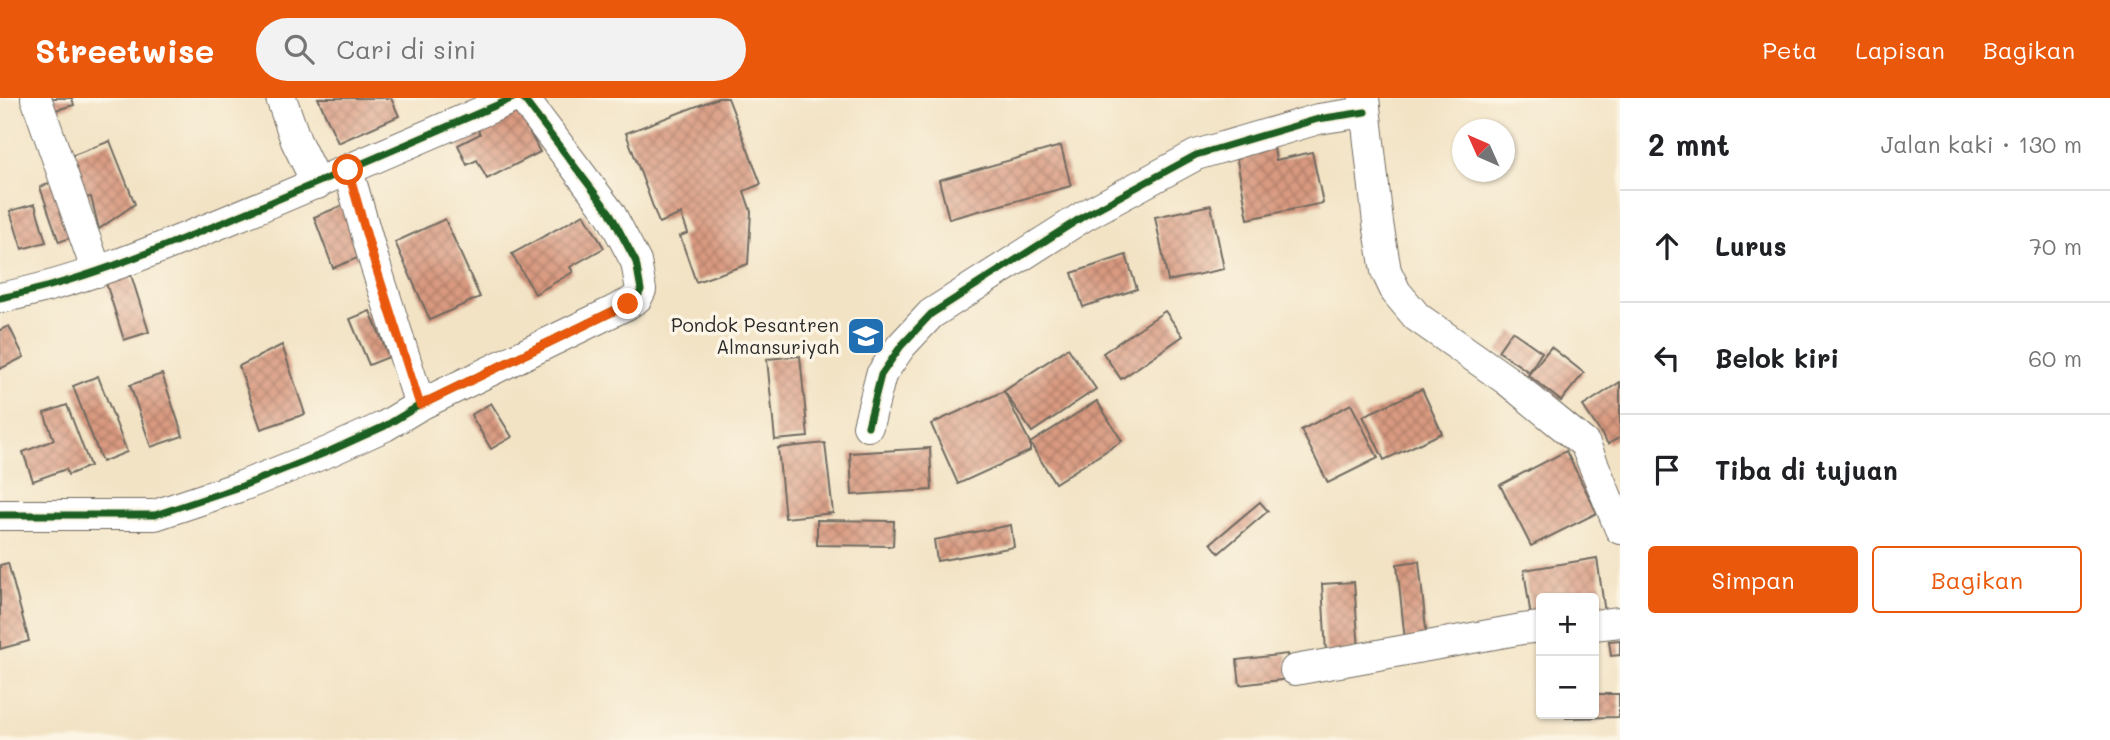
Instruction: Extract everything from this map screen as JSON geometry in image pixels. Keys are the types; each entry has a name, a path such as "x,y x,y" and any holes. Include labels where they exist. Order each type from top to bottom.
{"street":[{"path":"36,98 97,272"},
{"path":"281,98 296,141 317,184"},
{"path":"0,298 97,272 317,184 513,98"},
{"path":"0,515 155,515 242,486 385,426 420,405 637,298 641,290 636,262 610,214 523,98"},
{"path":"867,426 881,374 901,346 931,314 1084,216 1196,155 1365,105 1378,223 1386,271 1396,292 1417,317 1508,381 1585,444 1620,529"},
{"path":"348,170 420,405"},
{"path":"1599,624 1620,622"},
{"path":"1296,670 1536,628"}],"building":[{"path":"48,98 72,98 74,105 52,111"},
{"path":"318,98 391,98 399,116 338,143"},
{"path":"513,98 539,129 530,133 540,152 487,179 477,160 467,165 458,145 480,134 472,116"},
{"path":"718,98 728,98 761,184 744,191 751,212 748,264 696,282 680,236 688,233 681,214 659,223 626,133"},
{"path":"110,141 135,204 99,229 91,197 79,198 68,157"},
{"path":"1061,146 1071,186 949,219 939,180"},
{"path":"1274,148 1276,160 1312,152 1323,203 1248,219 1236,155"},
{"path":"59,180 78,235 59,242 40,187"},
{"path":"35,204 46,242 22,249 10,211"},
{"path":"346,204 365,255 333,268 314,217"},
{"path":"1211,205 1224,269 1168,281 1155,217"},
{"path":"584,214 604,248 570,267 573,272 535,294 512,254"},
{"path":"445,219 480,297 430,320 395,242"},
{"path":"1126,255 1137,289 1083,307 1072,273"},
{"path":"131,275 149,332 124,340 106,283"},
{"path":"370,311 389,357 369,365 350,319"},
{"path":"1165,311 1183,336 1121,379 1103,353"},
{"path":"9,326 24,357 0,369 0,330"},
{"path":"1512,331 1542,352 1529,372 1498,351"},
{"path":"282,345 305,414 261,429 239,366"},
{"path":"1551,347 1584,373 1561,401 1528,375"},
{"path":"1068,348 1096,389 1032,432 1004,391"},
{"path":"800,356 808,437 775,440 767,359"},
{"path":"162,374 183,436 151,447 130,385"},
{"path":"98,376 127,452 102,462 73,386"},
{"path":"1620,382 1620,437 1608,444 1583,406"},
{"path":"1422,389 1442,433 1384,460 1363,416"},
{"path":"1004,391 1030,443 1030,451 958,484 931,424"},
{"path":"1097,401 1122,441 1055,483 1030,443"},
{"path":"491,403 512,437 491,449 471,415"},
{"path":"1351,404 1378,458 1328,483 1301,430"},
{"path":"67,405 90,466 68,475 66,469 33,481 23,452 54,440 44,413"},
{"path":"825,443 833,513 785,518 778,448"},
{"path":"930,448 932,490 852,495 850,453"},
{"path":"1566,451 1597,513 1531,546 1500,485"},
{"path":"1260,502 1268,511 1219,553 1211,543"},
{"path":"817,520 894,521 893,546 817,545"},
{"path":"1011,525 1014,547 937,561 934,540"},
{"path":"1597,558 1605,613 1599,614 1599,593 1536,593 1536,623 1532,624 1524,570"},
{"path":"1419,561 1427,639 1405,641 1397,564"},
{"path":"8,563 29,641 0,649 0,565"},
{"path":"1354,582 1359,650 1326,653 1322,584"},
{"path":"1620,640 1620,655 1611,656 1609,641"},
{"path":"1287,654 1289,679 1240,685 1237,660"},
{"path":"1599,694 1619,694 1619,717 1599,717"}],"cycle path":[{"path":"0,298 88,274 203,231 513,98"},
{"path":"0,515 155,515 242,486 385,426 420,405 637,298 641,290 636,262 610,213 523,98"},
{"path":"868,426 881,375 901,346 931,314 1084,216 1196,155 1318,119 1365,112"}],"place":[{"name":"Pondok Pesantren Almansuriyah","path":"866,336"}],"route":[{"path":"348,170 420,405 628,304"}]}
